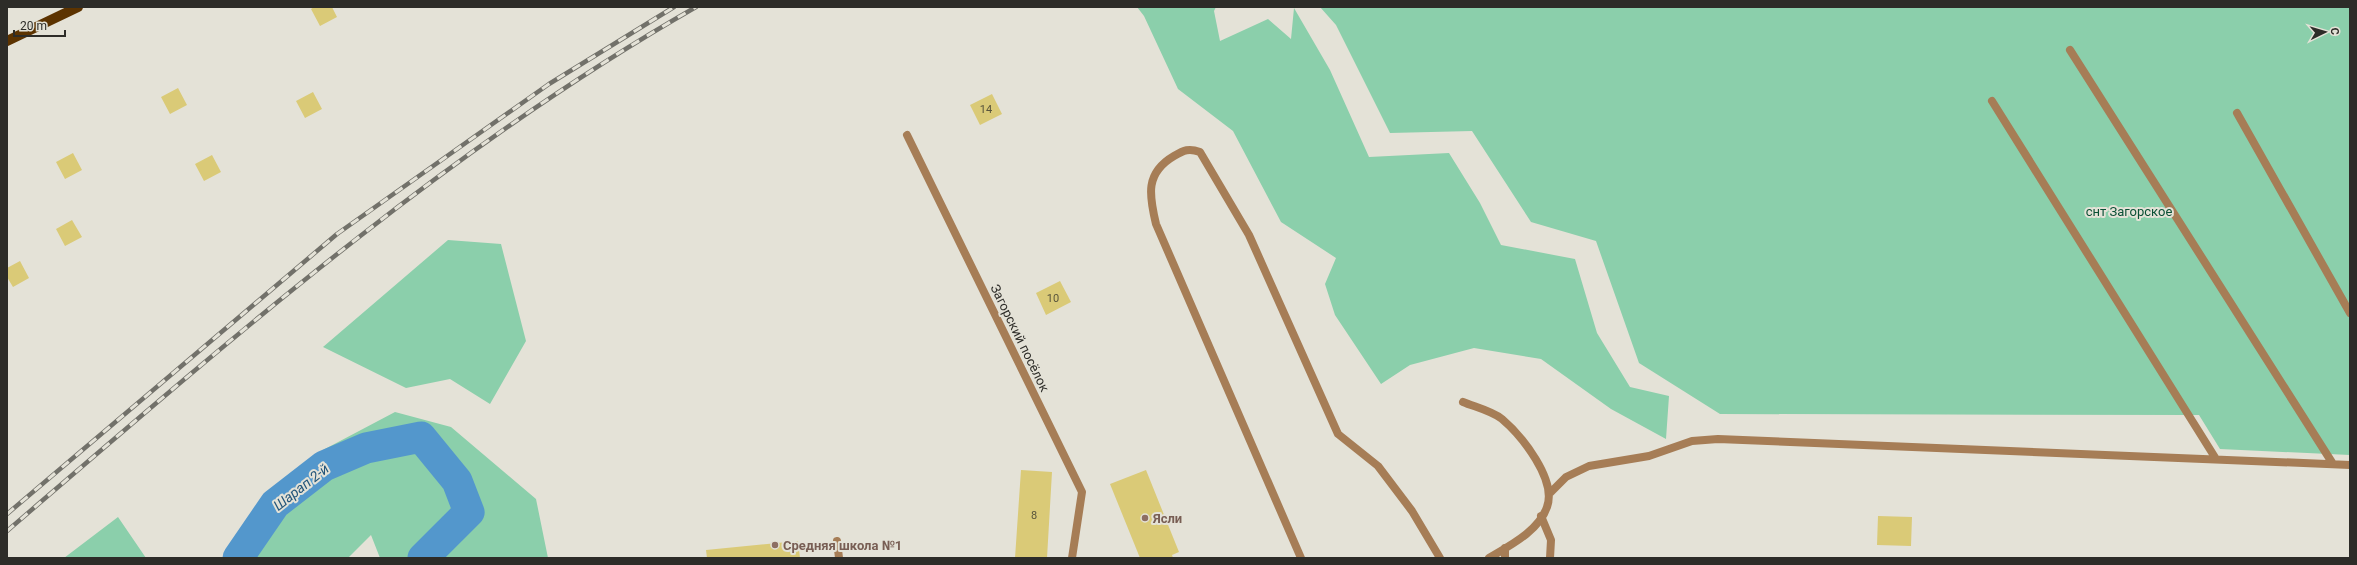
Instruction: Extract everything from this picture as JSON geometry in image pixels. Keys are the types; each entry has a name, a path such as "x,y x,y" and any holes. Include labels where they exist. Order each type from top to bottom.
{"main road":[{"path":"7,41 78,7"}],"street":[{"path":"2070,50 2333,464"},
{"path":"1992,102 2216,459"},
{"path":"2237,113 2350,313"},
{"name":"Загорский посёлок","path":"907,135 1082,492 1072,558"},
{"path":"1301,558 1156,224 1151,203 1152,184 1159,167 1184,150 1192,149 1200,152 1248,235 1338,434 1378,466 1412,512 1440,558"},
{"path":"1463,402 1502,418 1544,471 1550,493 1547,507 1535,526 1489,558"},
{"path":"1550,493 1566,477 1589,466 1649,456 1692,441 1718,439 2350,465"},
{"path":"1541,516 1551,540 1550,558"},
{"path":"837,540 839,558"},
{"path":"1505,548 1505,558"}],"green space":[{"path":"1137,7 1216,7 1214,11 1220,41 1268,19 1291,39 1294,8 1330,70 1369,157 1449,153 1480,203 1501,245 1575,259 1597,333 1630,387 1669,396 1666,439 1611,409 1541,359 1474,348 1410,365 1381,384 1335,315 1325,284 1336,258 1281,222 1233,131 1178,89 1144,16"},
{"name":"снт Загорское","path":"1320,7 2350,7 2350,455 2220,449 2199,415 1720,414 1639,363 1596,241 1531,222 1472,131 1390,133 1336,25"},
{"path":"448,240 501,244 526,341 490,404 450,379 406,388 323,347"},
{"path":"395,412 451,427 536,499 548,558 380,558 371,535 348,558 224,558 246,545 323,450"},
{"path":"118,517 146,558 64,558"}],"building":[{"path":"314,7 332,7 337,17 320,26 311,9"},
{"path":"178,88 187,105 170,114 161,97"},
{"path":"313,92 322,109 305,118 296,101"},
{"path":"992,94 1002,114 980,125 970,105"},
{"path":"73,153 82,170 65,179 56,162"},
{"path":"212,155 221,172 204,181 195,164"},
{"path":"72,220 82,237 65,246 56,229"},
{"path":"20,261 29,278 13,287 7,277 7,268"},
{"path":"1060,281 1071,302 1046,315 1036,293"},
{"path":"1021,470 1052,472 1047,558 1015,558"},
{"name":"Ясли","path":"1146,470 1179,552 1172,555 1173,558 1140,558 1110,484"},
{"path":"1878,516 1912,517 1911,546 1877,545"},
{"name":"Средняя школа №1","path":"798,541 800,558 707,558 706,550"}],"waterway":[{"name":"Шарап 2-й","path":"238,558 275,504 324,466 366,448 421,437 457,481 469,512 423,558"}],"railway":[{"path":"7,514 337,234 549,84 674,7"},
{"path":"7,531 172,390 339,252 513,123 603,63 696,7"}],"place":[{"name":"Ясли","path":"1145,518"},
{"name":"Средняя школа №1","path":"775,545"}]}
